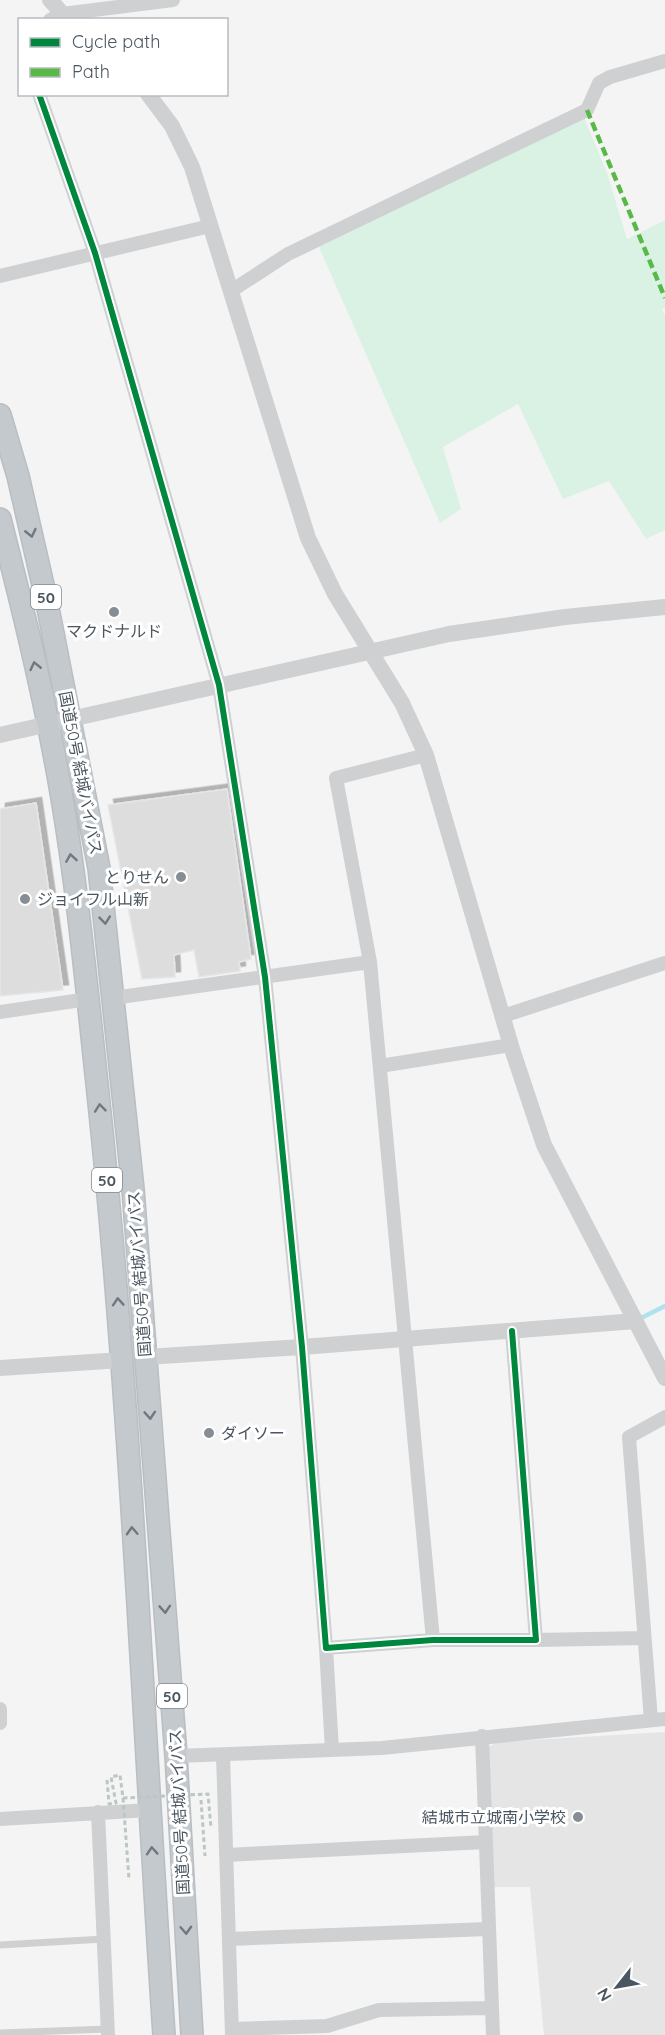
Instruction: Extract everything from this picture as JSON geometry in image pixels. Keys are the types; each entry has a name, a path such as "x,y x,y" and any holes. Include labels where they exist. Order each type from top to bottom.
{"highway":[{"name":"国道50号 結城バイパス","path":"0,415 38,565 71,718 99,868 133,1189 176,1756 192,2035"},
{"name":"国道50号 結城バイパス","path":"0,519 48,723 73,868 88,999 111,1220 122,1360 164,2035"}],"street":[{"path":"50,0 60,18 173,0"},
{"path":"231,291 288,254 587,110 599,84 610,77 665,61"},
{"path":"40,96 95,253 219,685 265,977 302,1347 327,1648 332,1750"},
{"path":"149,96 181,143 231,291 308,538 321,567 369,653 402,703 426,755 511,1046 544,1145 665,1378"},
{"path":"0,276 210,226"},
{"path":"0,735 449,634 518,622 665,607"},
{"path":"426,755 336,778 370,962 433,1640"},
{"path":"113,998 370,962"},
{"path":"503,1016 665,963"},
{"path":"0,1012 88,999"},
{"path":"380,1066 511,1046"},
{"path":"146,1357 405,1340 636,1321"},
{"path":"512,1331 536,1640"},
{"path":"0,1368 122,1360"},
{"path":"176,1756 382,1748 658,1719 644,1638 629,1437 665,1417"},
{"path":"327,1648 433,1640 644,1638"},
{"path":"0,1709 0,1723"},
{"path":"482,1736 493,2035"},
{"path":"223,1755 232,2032 327,2026 379,2010 491,2008"},
{"path":"0,1819 149,1810"},
{"path":"98,1812 108,2032"},
{"path":"226,1855 486,1842"},
{"path":"229,1939 488,1929"}],"lane":[{"path":"0,1945 104,1939"},
{"path":"0,2033 108,2032"}],"path":[{"path":"107,1780 109,1804 116,1803 111,1777 120,1775 129,1880"},
{"path":"123,1798 208,1794 211,1828 203,1829"},
{"path":"201,1800 205,1856"}],"shaded area":[{"name":"結城市立城南小学校","path":"665,1732 665,2035 544,2035 530,1887 494,1887 488,1747 498,1742"}],"green space":[{"path":"584,117 607,173 627,239 665,220 665,308 662,309 665,315 665,530 646,539 609,481 563,499 518,404 443,447 461,509 440,523 319,247"}],"building":[{"name":"とりせん","path":"227,789 251,959 239,962 240,971 199,977 194,950 174,955 175,977 142,979 108,805"},
{"name":"ジョイフル山新","path":"36,803 63,990 0,996 0,809"}],"waterway":[{"path":"643,1317 665,1306"}],"marked path":[{"path":"587,110 665,298"}],"cycle path":[{"path":"40,96 95,253 219,685 265,977 302,1347 326,1648 433,1640 536,1640 512,1331"}],"place":[{"name":"マクドナルド","path":"114,612"},
{"name":"とりせん","path":"181,877"},
{"name":"ジョイフル山新","path":"25,899"},
{"name":"ダイソー","path":"209,1433"},
{"name":"結城市立城南小学校","path":"578,1817"}]}
